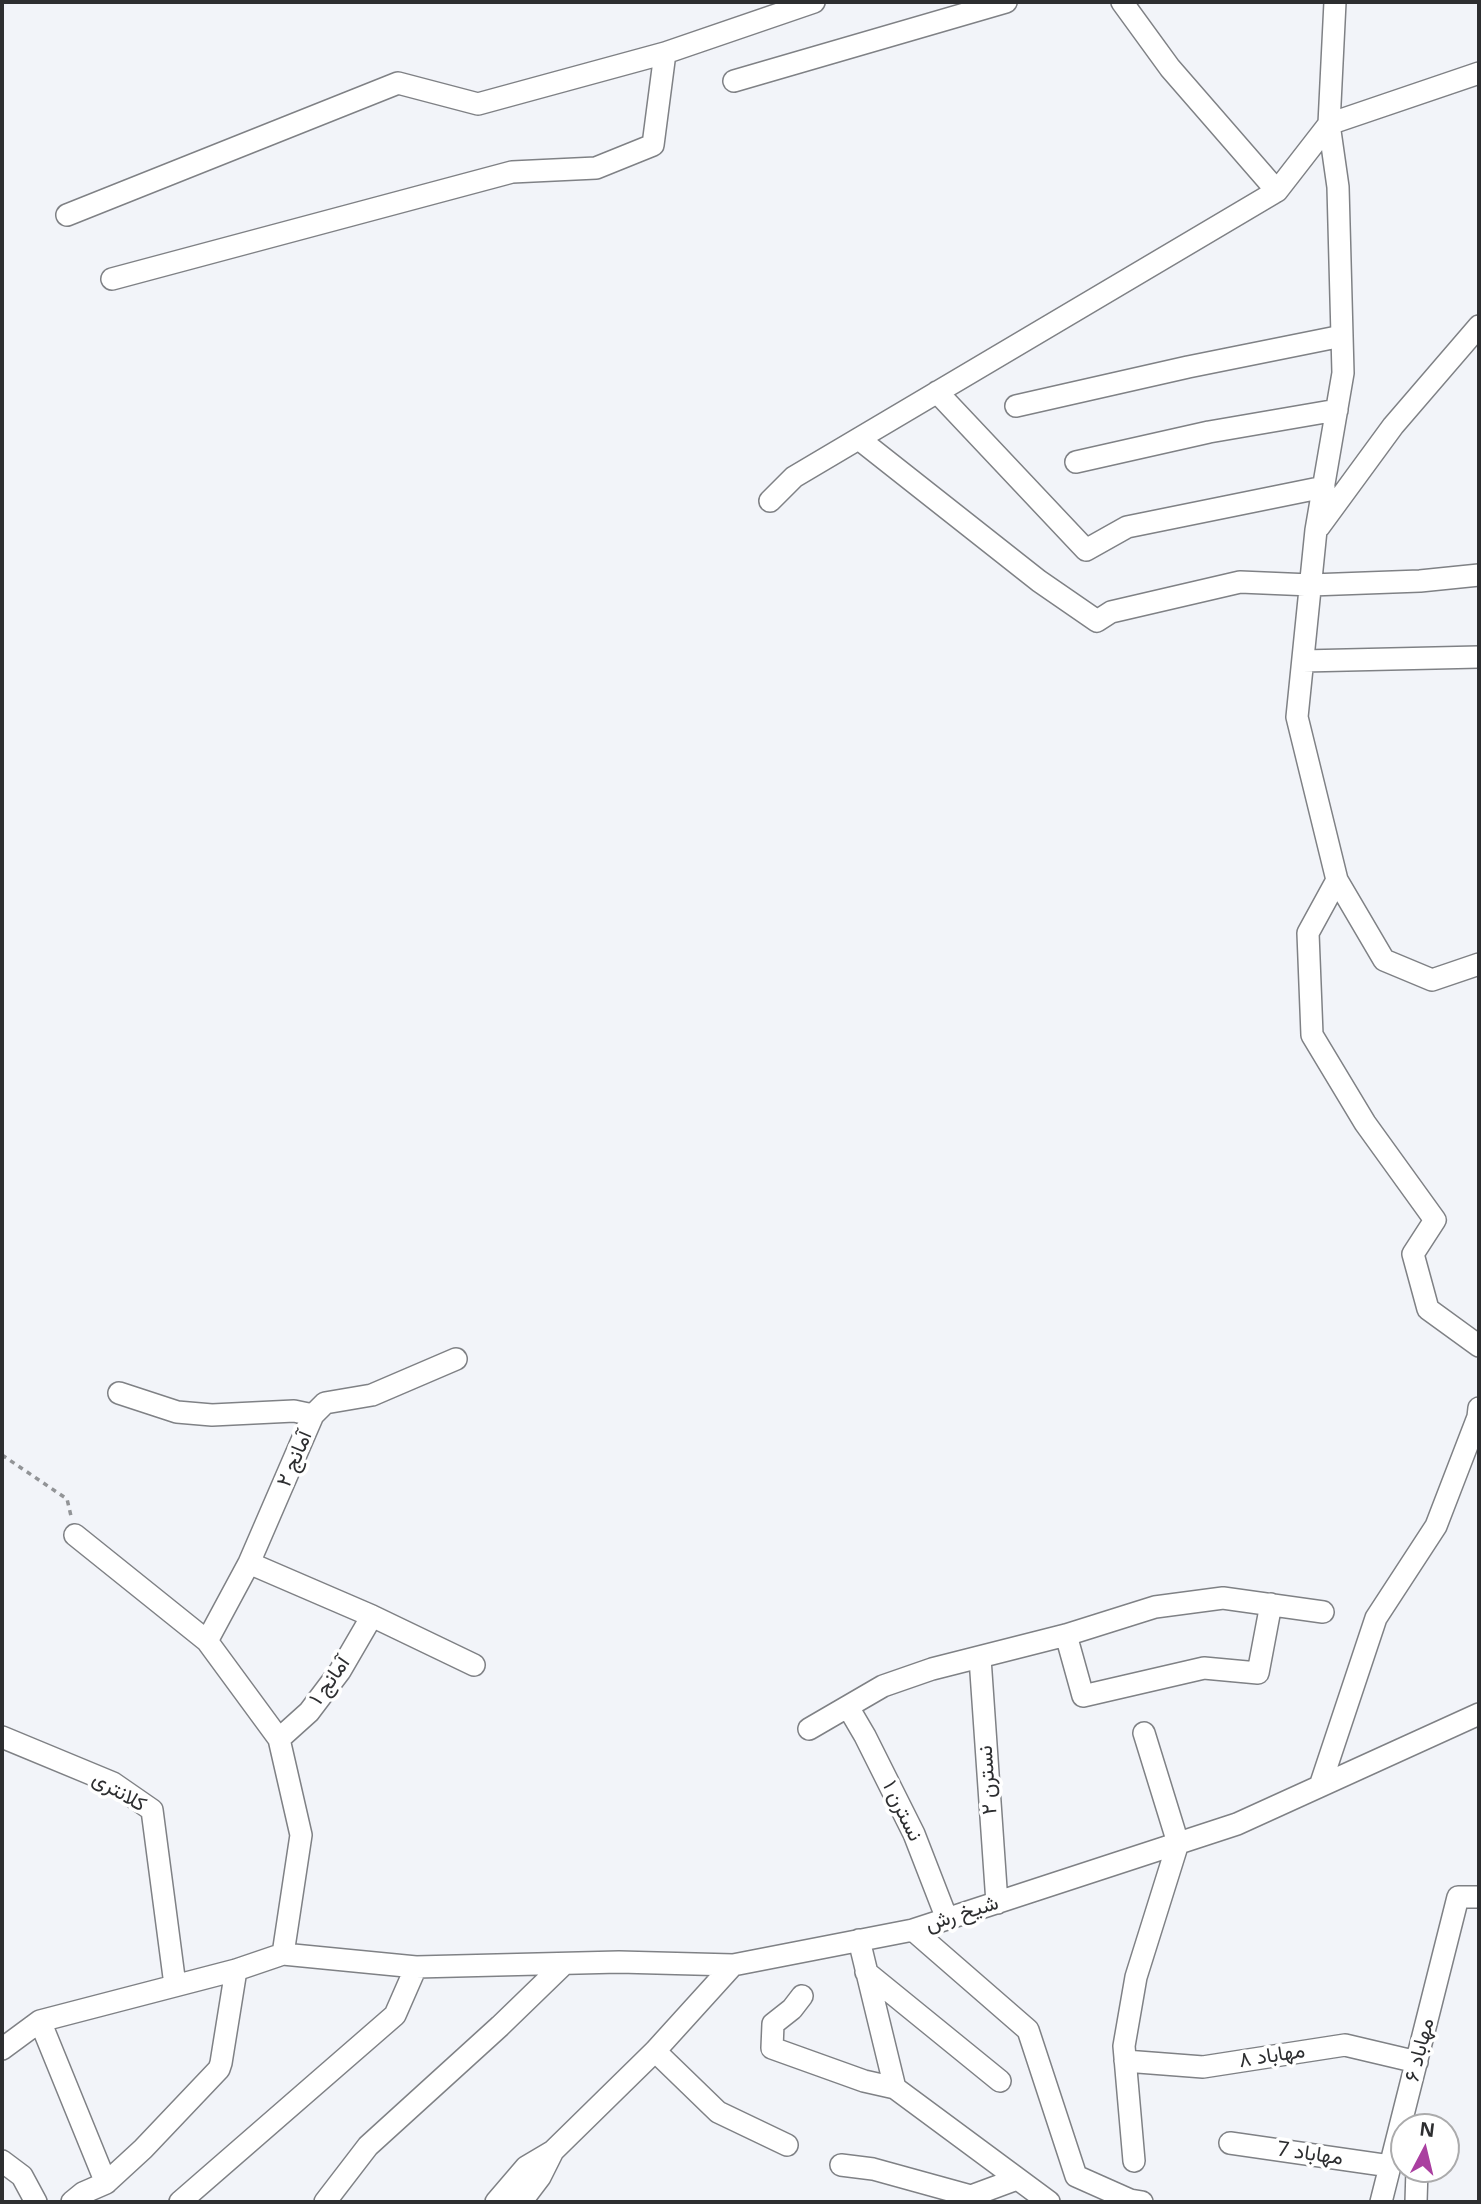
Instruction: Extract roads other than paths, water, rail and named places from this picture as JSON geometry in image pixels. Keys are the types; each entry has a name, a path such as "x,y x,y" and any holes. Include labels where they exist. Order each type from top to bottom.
{"street":[{"path":"67,215 398,83 478,103 665,52 814,2"},
{"path":"734,81 1006,2"},
{"path":"1122,2 1170,68 1277,191"},
{"path":"1335,2 1329,124 1338,187 1343,373 1316,530 1297,717 1338,880 1384,960 1432,980 1479,964"},
{"path":"112,279 512,172 596,168 653,145 665,52"},
{"path":"770,501 794,477 1277,191 1329,124 1479,73"},
{"path":"1316,530 1393,426 1479,326"},
{"path":"1016,406 1342,336"},
{"path":"937,392 1086,550 1127,527 1324,487"},
{"path":"1076,462 1209,432 1337,410"},
{"path":"859,439 1039,581 1097,621 1111,612 1240,582 1311,586 1420,581 1479,575"},
{"path":"1303,661 1479,657"},
{"path":"1338,880 1308,933 1312,1035 1365,1123 1435,1220 1413,1254 1428,1309 1479,1346"},
{"name":"آمانج ۲","path":"207,1641 249,1563 313,1415 325,1403 372,1395 456,1359"},
{"path":"119,1393 177,1412 212,1415 294,1411 313,1415"},
{"path":"1320,1786 1376,1618 1436,1526 1478,1417 1479,1408"},
{"path":"2,2049 40,2021 236,1970 284,1954 301,1835 279,1739 207,1641 75,1535"},
{"path":"249,1563 372,1616 474,1665"},
{"path":"809,1729 883,1686 932,1669 1066,1635 1155,1607 1223,1598 1323,1612"},
{"path":"1066,1635 1083,1696 1205,1668 1258,1673 1271,1604"},
{"name":"آمانج ۱","path":"279,1739 309,1712 340,1671 372,1616"},
{"name":"نسترن ۲","path":"980,1658 996,1903"},
{"name":"نسترن ۱","path":"848,1707 915,1834 947,1919"},
{"name":"شیخ رش","path":"284,1954 416,1967 733,1965 913,1930 1237,1824 1479,1714"},
{"path":"1134,2161 1124,2046 1136,1977 1178,1843 1144,1733"},
{"name":"کلانتری","path":"2,1737 113,1783 152,1810 175,1985"},
{"name":"مهاباد ۶","path":"1404,2113 1469,1897"},
{"path":"913,1930 1028,2030 1076,2176 1130,2200 1142,2202"},
{"path":"859,1940 895,2088"},
{"path":"325,2202 368,2146 564,1964"},
{"path":"496,2202 526,2167 553,2151 655,2051 733,1965"},
{"path":"180,2202 395,2015 416,1967"},
{"path":"72,2202 83,2193 106,2183 143,2149 219,2069 236,1970"},
{"path":"866,1972 1000,2081"},
{"path":"802,1996 792,2010 773,2024 772,2048 864,2081 895,2088 1049,2202"},
{"path":"40,2021 106,2183"},
{"name":"مهاباد ۸","path":"1125,2060 1203,2067 1345,2045 1417,2062"},
{"path":"655,2051 718,2112 787,2145"},
{"name":"مهاباد 7","path":"1230,2143 1390,2166"},
{"path":"520,2202 540,2178 553,2151"},
{"path":"2,2161 22,2176 36,2202"},
{"path":"841,2165 873,2169 971,2196 1017,2179"},
{"name":"مهاباد ۶","path":"1381,2202 1390,2166"},
{"path":"1416,2202 1417,2183"}]}
